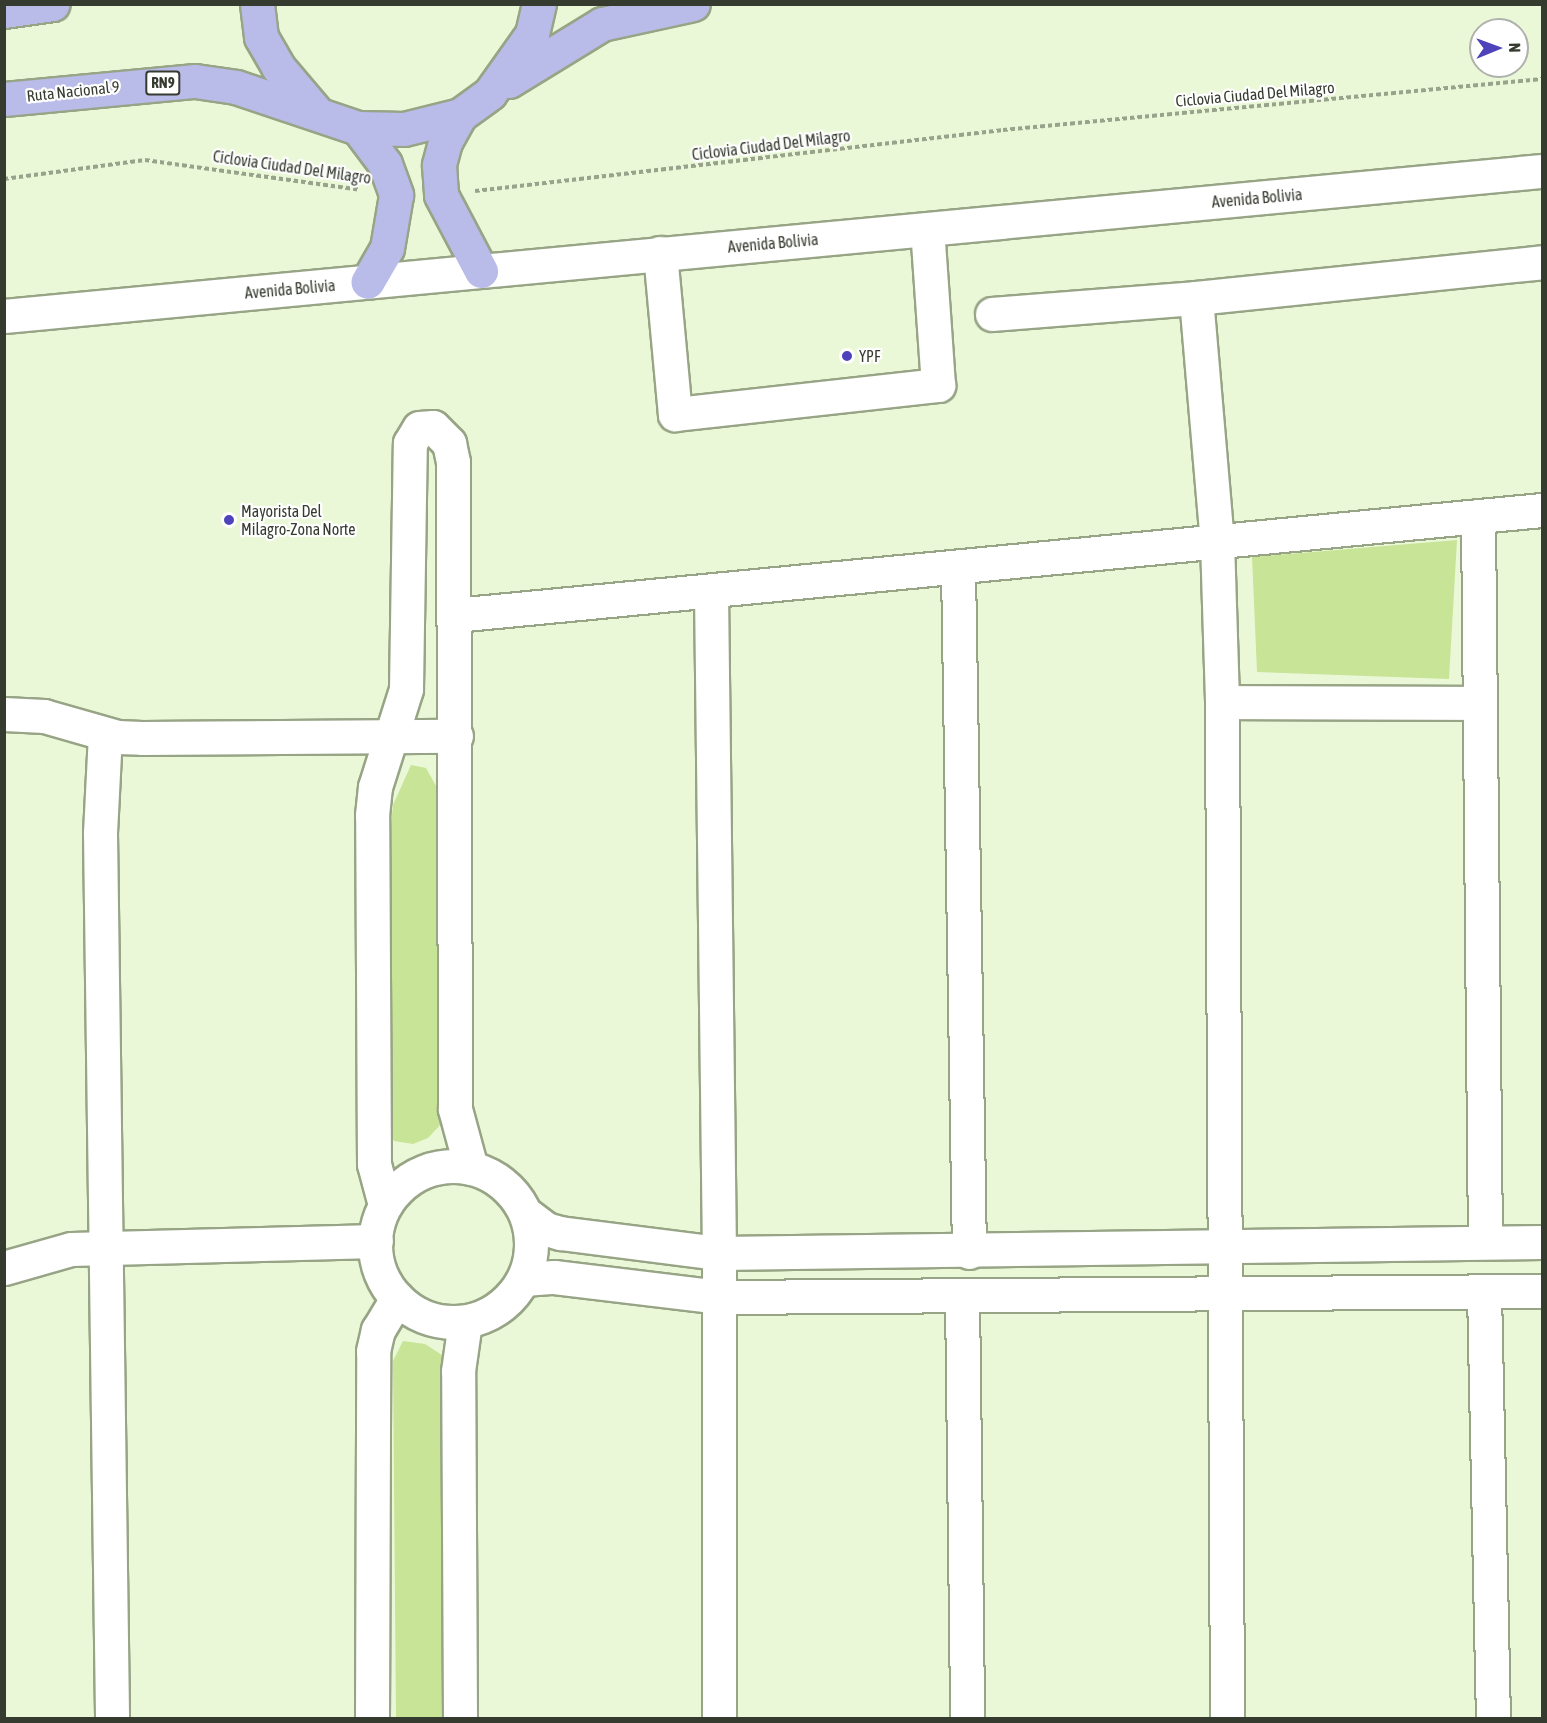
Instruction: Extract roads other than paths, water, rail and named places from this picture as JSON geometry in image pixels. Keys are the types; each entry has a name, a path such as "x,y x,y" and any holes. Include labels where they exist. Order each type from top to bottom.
{"main road":[{"path":"4,11 53,4"},
{"path":"257,4 261,37 278,67 317,113"},
{"path":"490,93 532,34 539,4"},
{"path":"358,128 404,129 460,115 490,93 602,24 693,4"},
{"name":"Ruta Nacional 9","path":"4,99 195,81 236,87 358,128"},
{"path":"460,115 445,142 439,165 441,195 481,271"},
{"path":"358,128 385,164 396,195 394,222 387,248 366,282"}],"street":[{"name":"Avenida Bolivia","path":"4,316 1542,171"},
{"path":"660,253 675,414 938,385 927,229"},
{"path":"992,314 1196,298 1542,262"},
{"path":"1196,298 1217,541 1222,702 1227,1719"},
{"path":"385,1205 374,1164 370,843 375,787 406,689 410,443 419,428 433,427 449,443 455,615 455,1109 471,1168"},
{"path":"455,615 1542,510"},
{"path":"1478,516 1485,1242"},
{"path":"957,568 969,1252"},
{"path":"711,591 719,1253 719,1719"},
{"path":"1222,702 1479,703"},
{"path":"4,714 44,716 105,734 142,738 456,736"},
{"path":"105,734 100,833 108,1247 112,1719"},
{"path":"446,1166 471,1168 494,1177 513,1193 526,1214 532,1238 524,1279 502,1305 489,1315 465,1322 440,1322 416,1314 396,1298 382,1278 376,1241 385,1205 401,1186 422,1172 446,1166"},
{"path":"526,1214 546,1229 560,1233 719,1253 969,1252 1542,1242"},
{"path":"4,1268 42,1255 108,1247 376,1241"},
{"path":"524,1279 554,1277 719,1297 1542,1291"},
{"path":"1484,1291 1492,1719"},
{"path":"962,1296 968,1719"},
{"path":"372,1719 374,1351 378,1330 396,1298"},
{"path":"460,1719 458,1371 465,1322"}],"place":[{"name":"YPF","path":"847,356"},
{"name":"Mayorista Del Milagro-Zona Norte","path":"229,520"}]}
